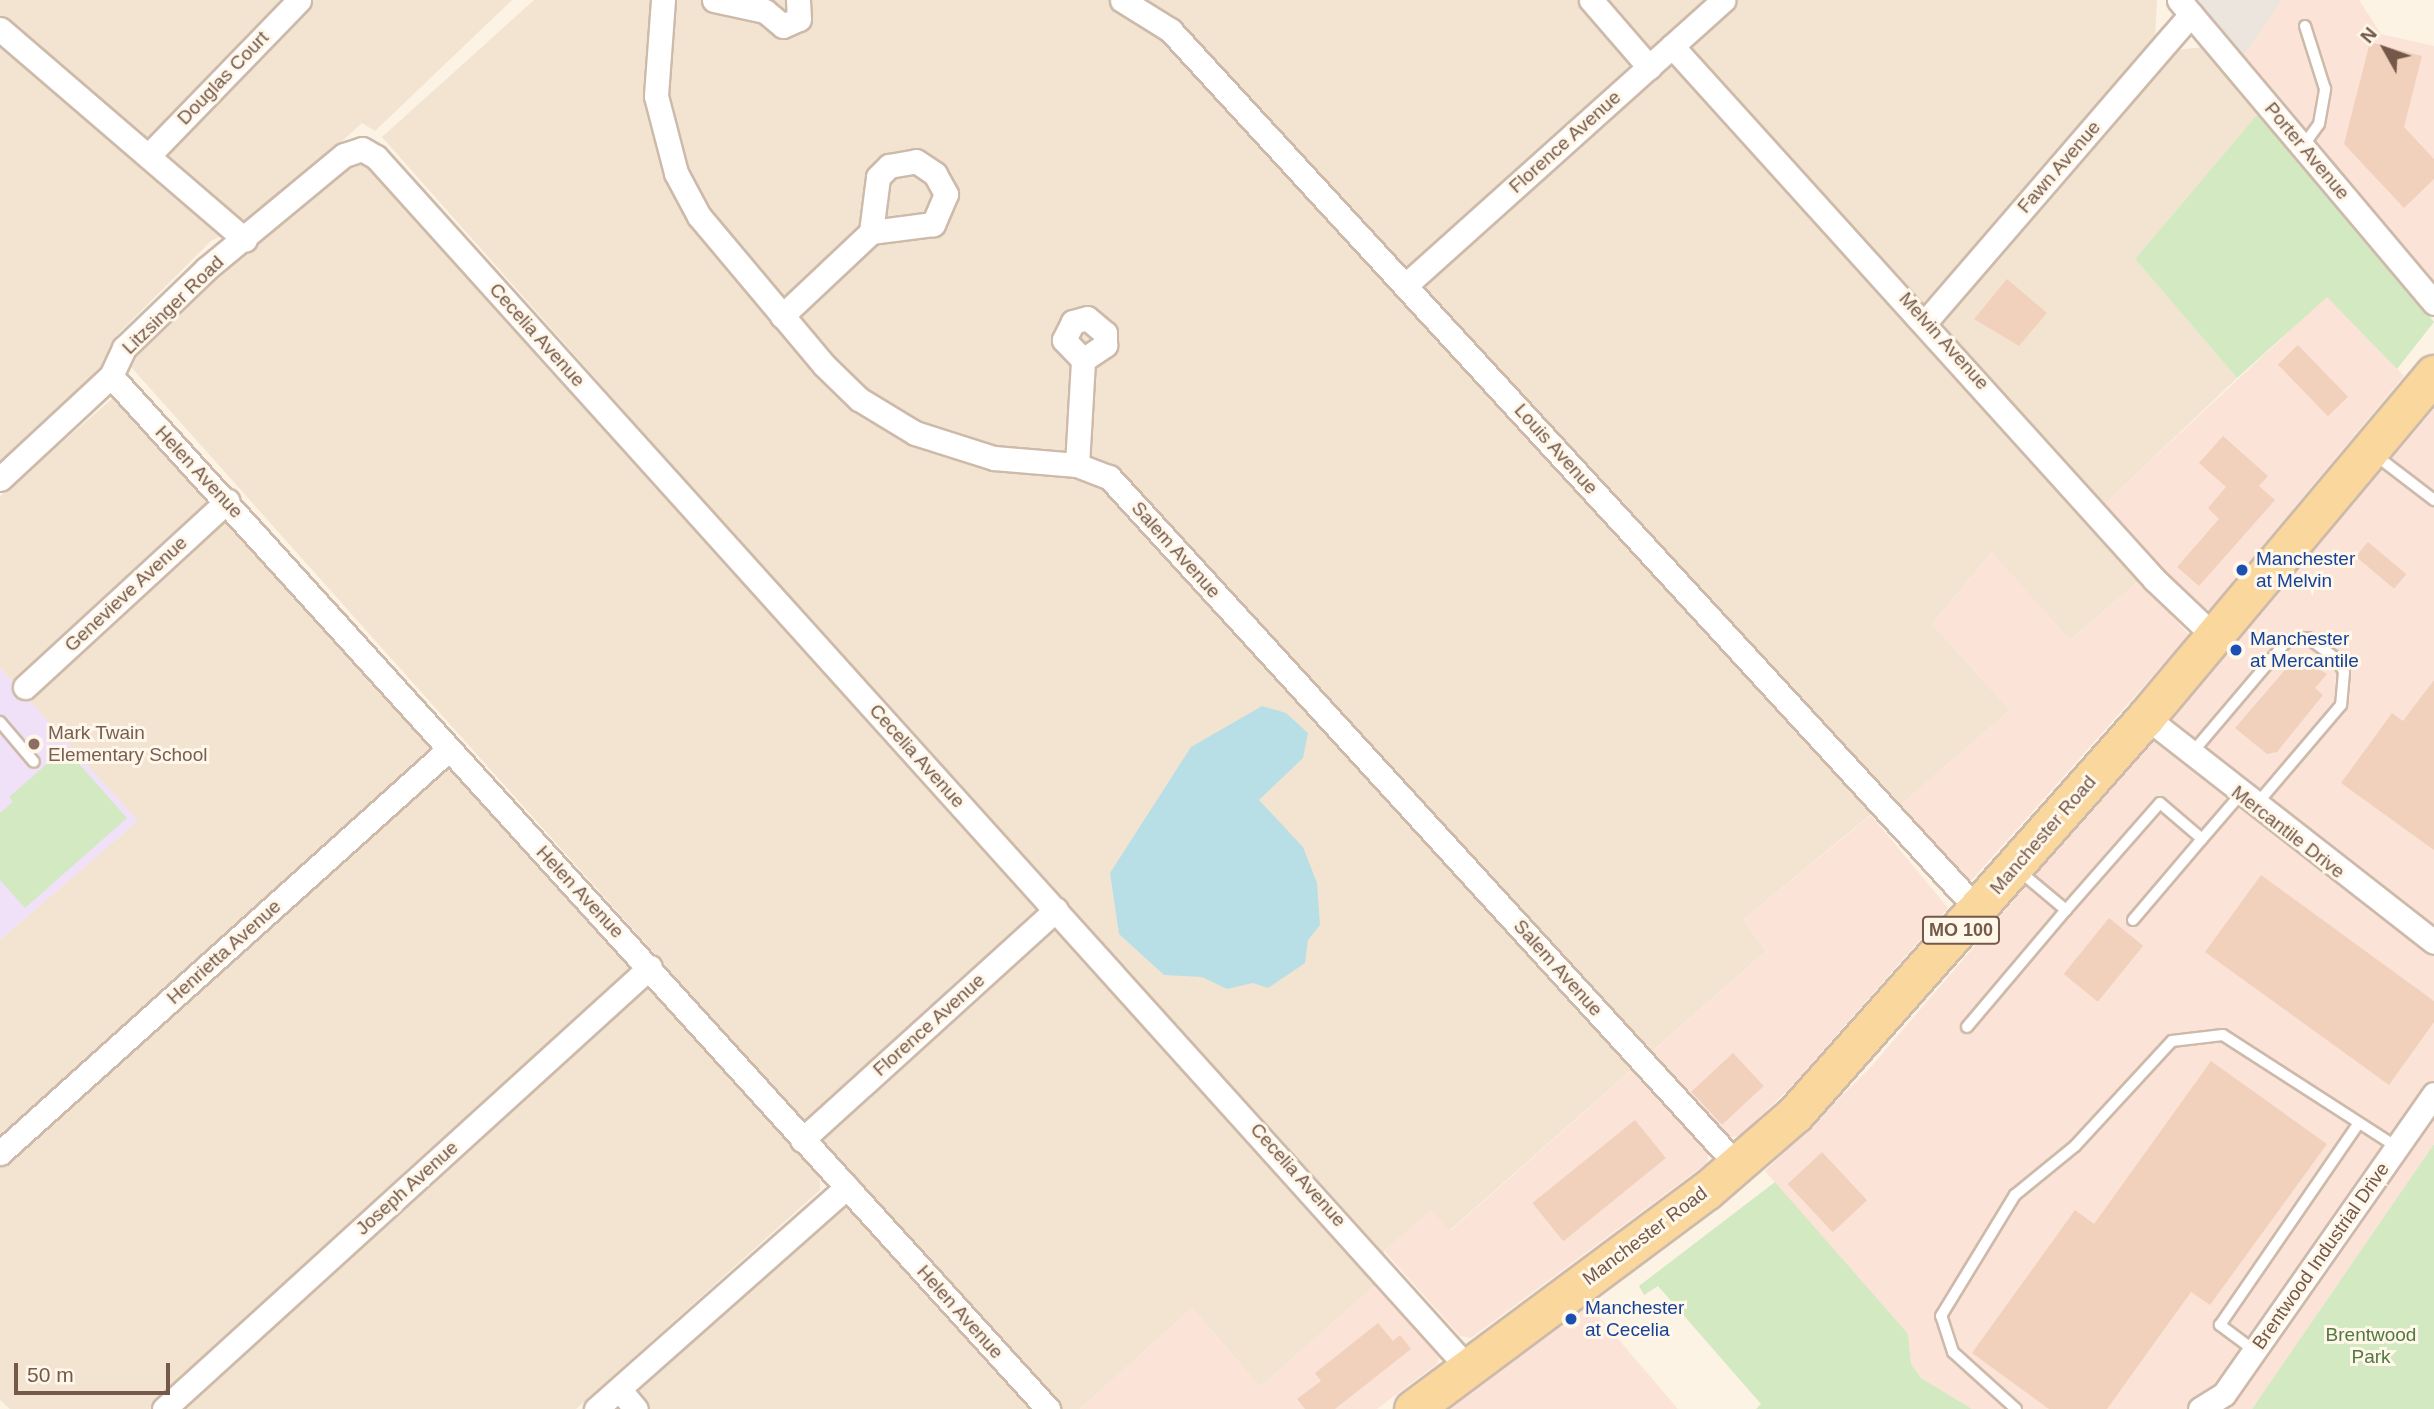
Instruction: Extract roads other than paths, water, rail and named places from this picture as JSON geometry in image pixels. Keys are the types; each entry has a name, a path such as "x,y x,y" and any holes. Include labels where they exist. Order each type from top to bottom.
{"main road":[{"name":"Manchester Road","path":"1413,1409 1738,1166 1835,1074 2431,386"}],"street":[{"name":"Douglas Court","path":"148,156 299,0"},
{"name":"Salem Avenue","path":"663,0 655,69 666,149 699,216 782,316 859,399 915,433 995,458 1077,465 1109,477 1738,1166"},
{"path":"714,0 768,5 783,26 799,19 798,0"},
{"name":"Louis Avenue","path":"1122,0 1170,30 1407,284 1978,910"},
{"path":"1591,0 1649,67"},
{"name":"Florence Avenue","path":"1407,284 1723,0"},
{"name":"Porter Avenue","path":"2185,7 2434,303"},
{"name":"Fawn Avenue","path":"1927,320 2185,7"},
{"path":"0,29 245,240"},
{"name":"Melvin Avenue","path":"1672,46 1927,320 2155,580 2215,637"},
{"name":"Litzsinger Road","path":"0,479 111,376 124,348 344,155 362,149"},
{"name":"Cecelia Avenue","path":"362,149 376,157 1468,1368"},
{"path":"782,316 871,232"},
{"path":"1077,465 1083,360"},
{"name":"Helen Avenue","path":"111,376 227,502 447,751 650,967 802,1140 1048,1409"},
{"name":"Genevieve Avenue","path":"24,687 227,502"},
{"name":"Mercantile Drive","path":"2146,718 2247,801 2434,942"},
{"name":"Henrietta Avenue","path":"0,1153 447,751"},
{"name":"Florence Avenue","path":"802,1140 1056,910"},
{"name":"Joseph Avenue","path":"164,1409 650,967"},
{"name":"Brentwood Industrial Drive","path":"2200,1409 2224,1394 2434,1094"},
{"path":"596,1409 847,1187"},
{"path":"619,1389 636,1409"}],"lane":[{"path":"2303,146 2319,124 2325,89 2305,26"},
{"path":"2372,453 2434,500"},
{"path":"2133,920 2202,839 2247,801 2341,705 2344,672 2336,658 2308,638 2287,641 2190,755"},
{"path":"0,722 34,762"},
{"path":"1967,1027 2160,803 2202,839"},
{"path":"2015,867 2066,910"},
{"path":"2016,1409 1953,1352 1941,1316 2015,1195 2075,1146 2172,1041 2223,1035 2397,1147"},
{"path":"2255,1351 2220,1325 2359,1123"}],"water":[{"path":"1262,706 1286,713 1308,733 1303,758 1259,800 1303,847 1317,883 1320,925 1308,940 1305,963 1268,988 1253,983 1227,989 1202,977 1164,975 1119,934 1110,873 1191,747"}],"place":[{"name":"Manchester at Melvin","path":"2242,570"},
{"name":"Manchester at Mercantile","path":"2236,650"},
{"name":"Mark Twain Elementary School","path":"34,744"},
{"name":"Manchester at Cecelia","path":"1571,1319"}],"park label":[{"name":"Brentwood Park","path":"2371,1346"}]}
